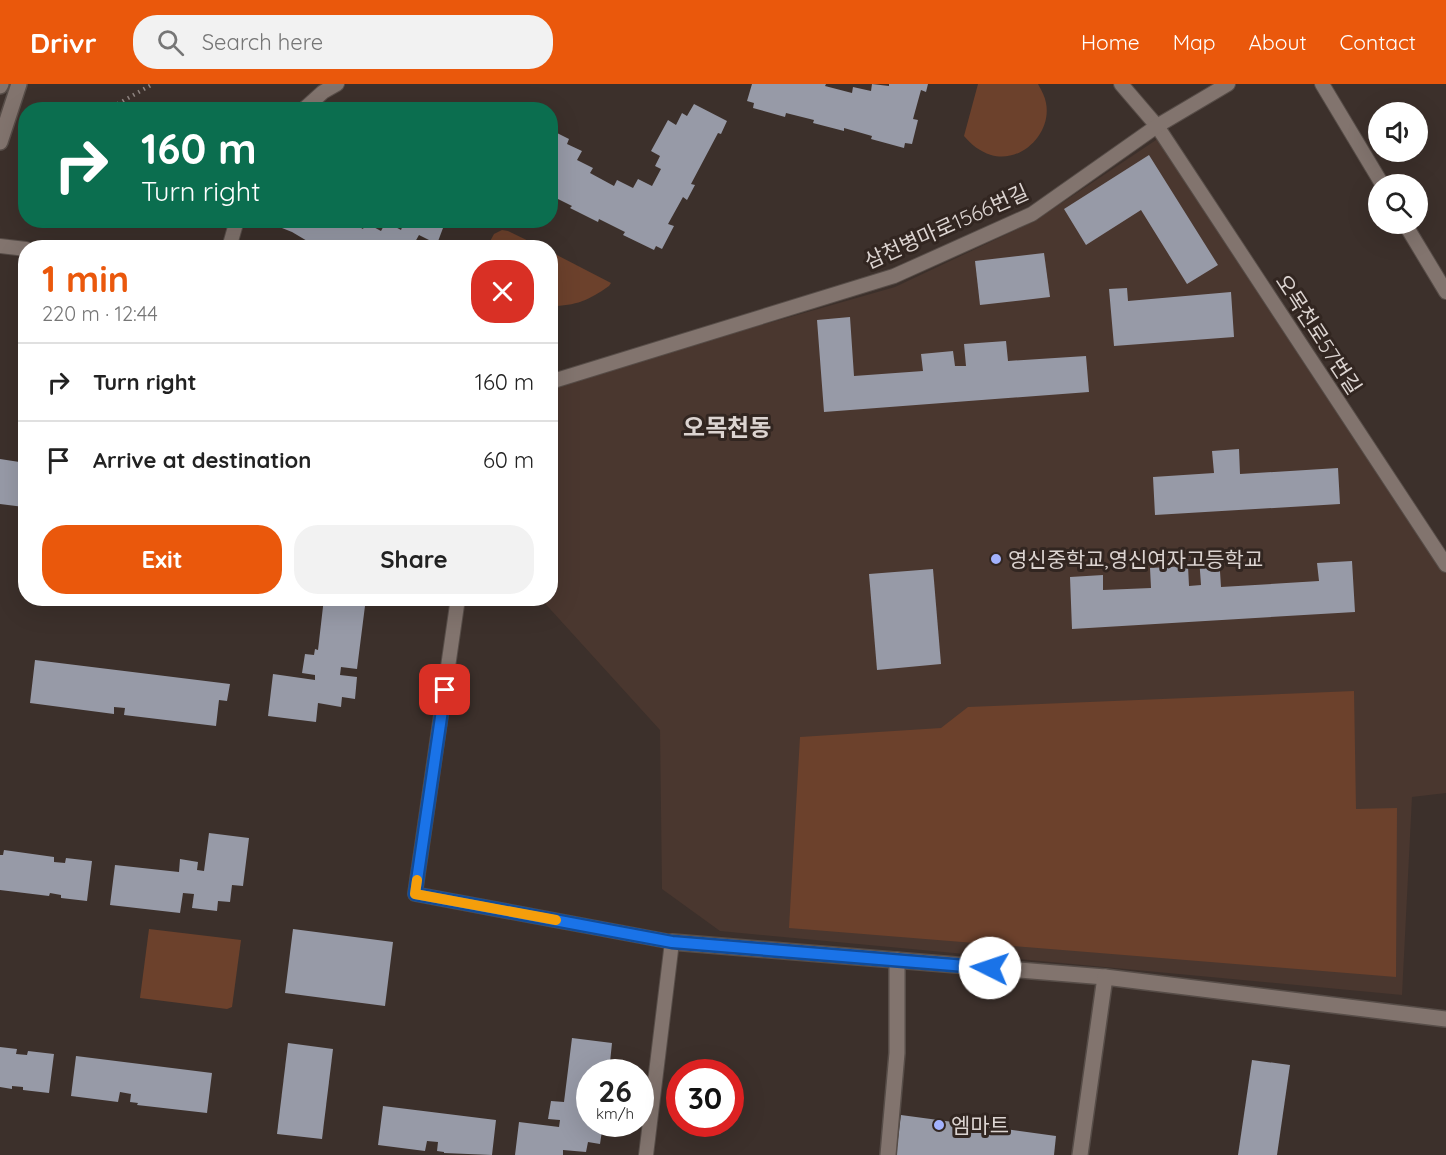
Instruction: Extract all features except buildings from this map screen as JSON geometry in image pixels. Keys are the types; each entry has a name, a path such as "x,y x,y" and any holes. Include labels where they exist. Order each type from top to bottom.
{"street":[{"path":"0,142 19,84"},
{"path":"672,942 1105,977 1446,1019"},
{"path":"888,1155 897,1053 897,960"},
{"path":"1080,1155 1105,977"}],"lane":[{"path":"312,102 337,84"},
{"name":"오목천로57번길","path":"1121,84 1157,126 1442,551 1446,565"},
{"name":"삼천병마로1566번길","path":"558,380 894,276 1032,214 1157,126 1228,84"},
{"path":"1322,84 1376,174"},
{"path":"1411,234 1446,292"},
{"path":"0,246 18,248"},
{"path":"457,606 415,894 672,942 646,1155"}],"path":[{"path":"121,102 153,84"}],"shaded area":[{"path":"978,84 1038,84 1045,99 1047,114 1039,135 1032,144 1013,155 1002,157 983,152 964,136"},
{"name":"영신중학교,영신여자고등학교","path":"1162,136 1446,566 1446,793 1412,797 1402,995 720,931 662,889 660,730 547,606 558,606 558,383 895,287 1035,221"},
{"path":"502,230 508,231 527,240 491,240 494,234"},
{"path":"558,256 611,283 602,291 568,305 558,306"},
{"path":"1354,691 1356,809 1397,808 1396,977 789,928 800,737 941,728 968,707"},
{"path":"149,929 241,940 232,1007 227,1009 140,998"}],"slow traffic":[{"path":"417,880 415,894 556,920"}],"place":[{"name":"영신중학교,영신여자고등학교","path":"996,559"},
{"name":"엠마트","path":"939,1125"}],"district":[{"name":"오목천동","path":"727,427"}],"route":[{"path":"445,690 415,894 672,942 990,968"}]}
